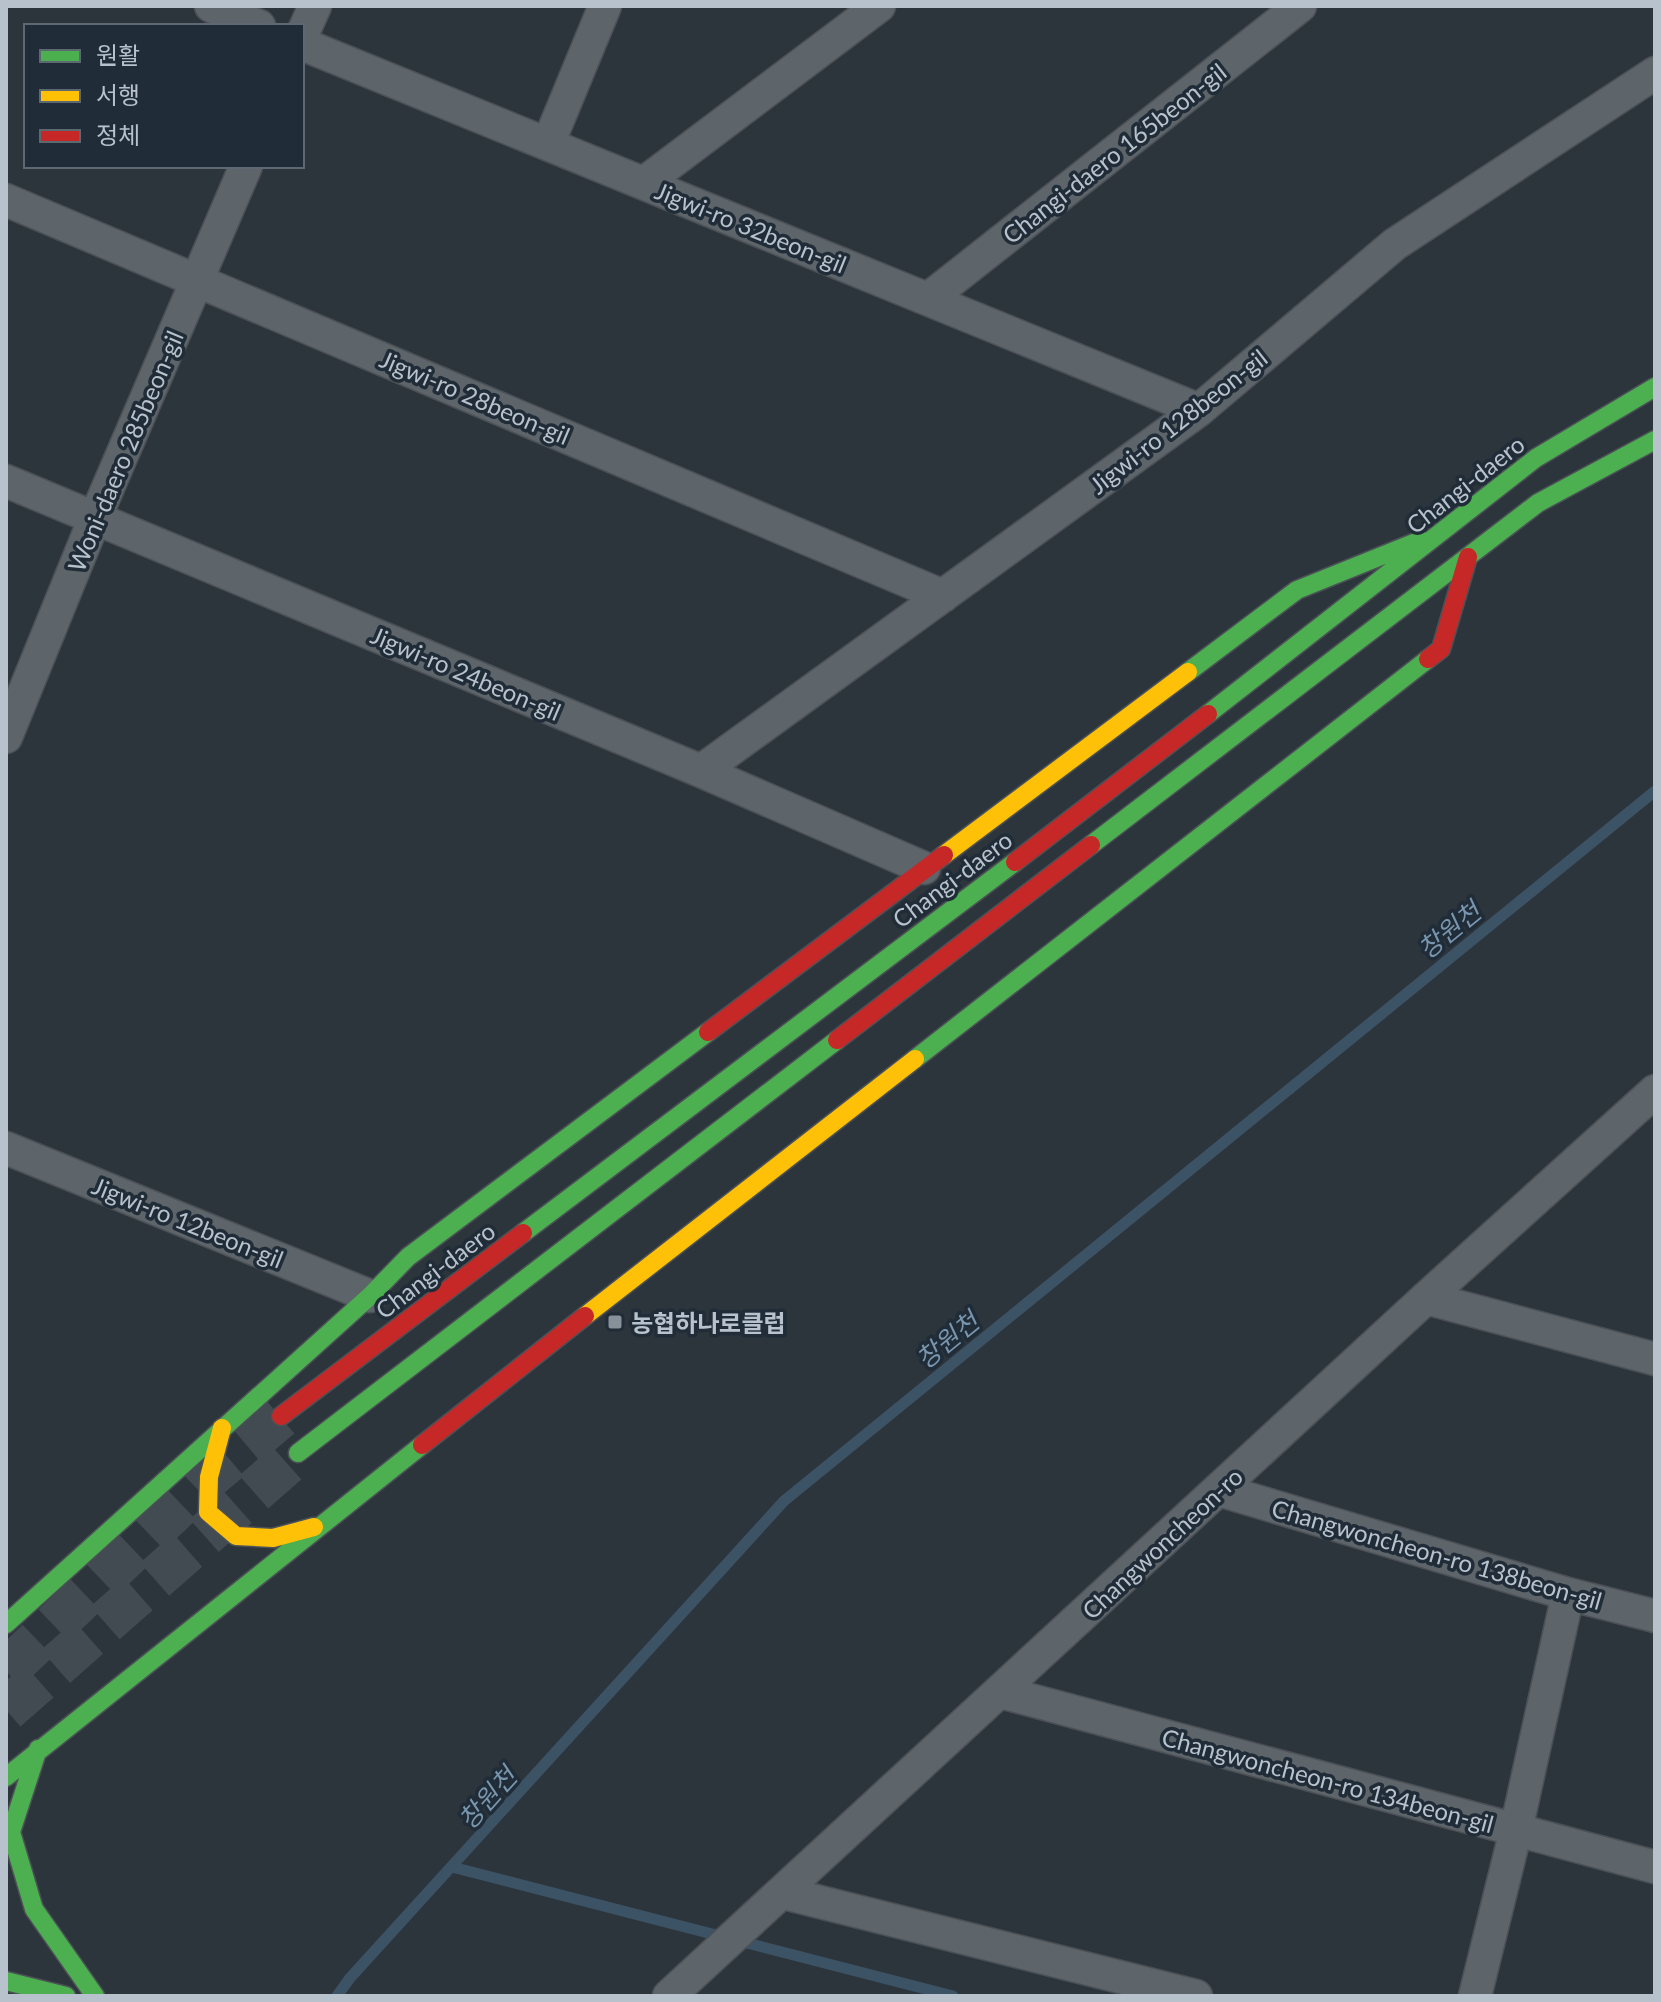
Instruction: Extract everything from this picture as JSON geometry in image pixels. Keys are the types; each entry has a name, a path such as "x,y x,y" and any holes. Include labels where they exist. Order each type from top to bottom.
{"main road":[{"name":"Changi-daero","path":"281,1416 1145,763 1536,458 1655,387"},
{"path":"298,1453 1538,503 1655,440"},
{"path":"6,1624 370,1296 408,1257 1297,590 1442,531"},
{"path":"6,1777 321,1525 1441,649 1468,557"},
{"path":"222,1428 209,1477 208,1512 236,1536 273,1538 321,1525"},
{"path":"18,1589 78,1560"},
{"path":"38,1749 11,1832 34,1909 95,1996"},
{"path":"6,1981 66,1996"}],"street":[{"path":"211,6 254,24"},
{"path":"304,31 315,6"},
{"path":"548,144 605,6"},
{"name":"Changi-daero 165beon-gil","path":"928,299 1300,6"},
{"path":"644,183 873,9"},
{"name":"Jigwi-ro 32beon-gil","path":"304,45 1199,410"},
{"name":"Jigwi-ro 128beon-gil","path":"701,771 1199,410 1395,244 1655,73"},
{"name":"Woni-daero 285beon-gil","path":"6,737 95,518 245,168"},
{"name":"Jigwi-ro 28beon-gil","path":"6,200 943,596"},
{"name":"Jigwi-ro 24beon-gil","path":"6,481 701,771 924,868"},
{"name":"Changwoncheon-ro","path":"669,1996 1426,1298 1652,1097"},
{"name":"Jigwi-ro 12beon-gil","path":"6,1148 370,1296"},
{"path":"1426,1298 1655,1359"},
{"name":"Changwoncheon-ro 138beon-gil","path":"1219,1490 1568,1594 1655,1616"},
{"path":"1475,1996 1516,1830 1568,1594"},
{"name":"Changwoncheon-ro 134beon-gil","path":"1001,1692 1655,1867"},
{"path":"784,1893 1196,1996"}],"waterway":[{"name":"창원천","path":"337,1996 350,1978 784,1501 1655,791"},
{"path":"452,1867 953,1996"}],"tunnel":[{"path":"6,1671 209,1477 281,1416"},
{"path":"6,1710 298,1453"}],"traffic: fast":[{"path":"1208,714 1536,458 1655,387"},
{"path":"1091,845 1538,503 1655,440"},
{"path":"1188,672 1297,590 1421,540"},
{"path":"915,1059 1428,659"},
{"path":"523,1233 1015,862"},
{"path":"6,1624 370,1296 408,1257 708,1032"},
{"path":"298,1453 837,1040"},
{"path":"6,1777 422,1445"},
{"path":"38,1749 11,1832 34,1909 95,1996"},
{"path":"6,1981 66,1996"}],"traffic: slow":[{"path":"944,855 1188,672"},
{"path":"585,1316 915,1059"},
{"path":"222,1428 209,1477 208,1512 236,1536 273,1538 314,1527"}],"traffic: jam":[{"path":"1428,659 1441,649 1468,557"},
{"path":"1015,862 1208,714"},
{"path":"837,1040 1091,845"},
{"path":"708,1032 944,855"},
{"path":"281,1416 523,1233"},
{"path":"422,1445 585,1316"}],"place":[{"name":"농협하나로클럽","path":"615,1322"}]}
